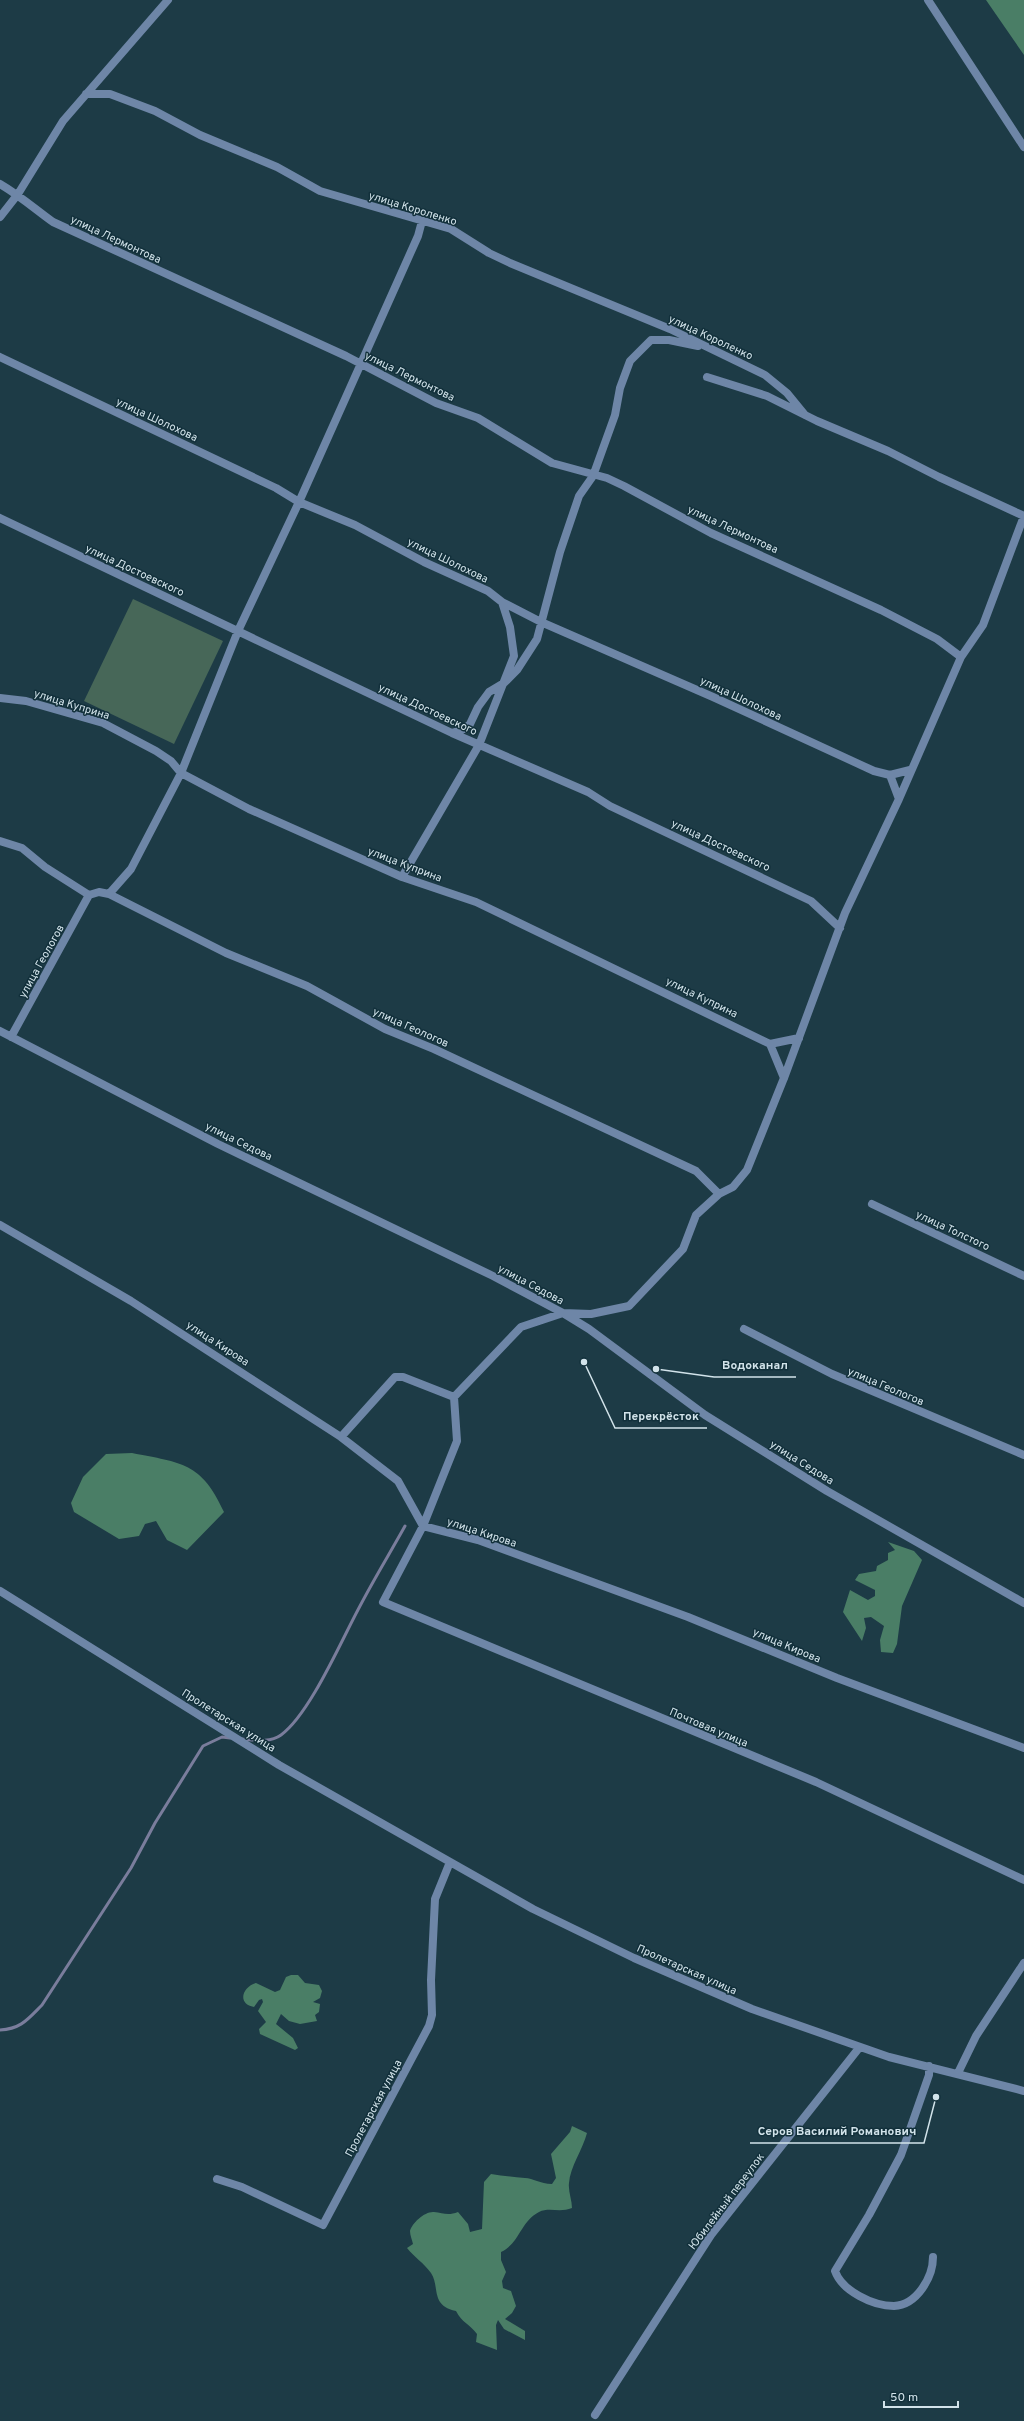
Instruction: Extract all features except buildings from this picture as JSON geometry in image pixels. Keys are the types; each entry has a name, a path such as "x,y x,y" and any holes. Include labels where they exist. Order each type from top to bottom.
{"street":[{"path":"928,0 1024,147"},
{"path":"0,217 18,194 63,121 163,2"},
{"name":"улица Короленко","path":"86,94 110,94 155,112 200,134 277,167 320,191 451,229 496,256 670,329 765,375 787,393 804,415"},
{"name":"улица Лермонтова","path":"0,184 18,194 30,206 53,222 346,356 361,366 436,403 478,418 552,463 593,476 606,478 624,486 711,533 881,610 937,639 961,657"},
{"path":"109,894 131,869 181,773 238,631 361,366 418,236 422,221"},
{"path":"452,733 464,729 470,724 478,707 489,692 504,682 517,670 537,639 560,552 579,496 593,476 615,415 620,388 630,361 651,340 669,340 688,343 721,354"},
{"name":"улица Шолохова","path":"0,356 276,488 299,502 355,525 424,562 488,591 502,602 541,622 713,697 874,771 890,775"},
{"name":"улица Короленко","path":"707,377 767,396 804,415 888,451 939,477 1024,516"},
{"path":"423,1526 457,1441 454,1397 521,1327 563,1313 591,1314 629,1306 684,1250 696,1215 719,1194 733,1188 747,1170 800,1038 840,928 899,799 910,770 961,657 983,625 1024,516"},
{"name":"улица Достоевского","path":"0,518 452,733 588,792 610,806 792,891 811,901 840,928"},
{"path":"402,877 479,745 514,656 510,627 502,602"},
{"name":"улица Куприна","path":"0,698 26,701 103,723 156,750 171,760 181,773 249,809 402,877 476,902 770,1044"},
{"path":"899,799 890,775 910,770"},
{"path":"0,841 22,848 45,868 89,895"},
{"name":"улица Геологов","path":"11,1037 89,895 99,892 109,894 226,953 307,986 385,1029 434,1049 689,1167 696,1171 719,1194"},
{"name":"улица Седова","path":"0,1031 218,1144 494,1276 563,1313 589,1329 705,1415 826,1491 1024,1604"},
{"path":"784,1078 770,1044 800,1038"},
{"name":"улица Толстого","path":"872,1204 1024,1276"},
{"name":"улица Кирова","path":"0,1225 38,1249 131,1301 341,1437 398,1481 423,1526 478,1540 688,1617 837,1678 1024,1748"},
{"path":"589,1329 585,1321 591,1314"},
{"name":"улица Геологов","path":"744,1329 832,1374 1024,1455"},
{"path":"341,1437 395,1377 404,1377 454,1397"},
{"name":"Почтовая улица","path":"423,1526 383,1602 816,1782 1024,1880"},
{"name":"Пролетарская улица","path":"0,1591 150,1682 279,1765 533,1909 634,1958 752,2009 859,2048 1024,2091"},
{"name":"Пролетарская улица","path":"217,2179 242,2187 323,2225 429,2026 432,2015 431,1980 435,1899 450,1862"},
{"path":"958,2073 976,2036 1024,1963"},
{"name":"Юбилейный переулок","path":"595,2415 711,2235 859,2048"},
{"path":"928,2066 929,2075 901,2155 869,2215 835,2271 838,2279 858,2295 894,2306 909,2300 927,2284 933,2269 933,2257"}],"green space":[{"path":"986,0 1024,0 1024,55"},
{"path":"133,599 223,641 174,744 84,701"},
{"path":"132,1453 164,1459 188,1468 198,1474 207,1483 215,1496 224,1512 187,1550 167,1540 156,1521 145,1524 139,1536 119,1539 74,1512 71,1503 83,1477 106,1454"},
{"path":"888,1542 914,1551 922,1560 902,1606 897,1644 893,1653 881,1652 880,1640 884,1626 871,1617 864,1618 866,1628 862,1641 843,1612 850,1590 868,1600 875,1596 875,1590 855,1580 859,1574 876,1571 877,1566 888,1560 888,1553 895,1550"},
{"path":"298,1975 305,1983 319,1985 322,1991 320,1998 313,2002 320,2004 319,2012 315,2015 317,2021 300,2024 289,2021 281,2014 276,2024 293,2038 298,2048 295,2050 260,2034 259,2029 266,2022 258,2011 263,2002 262,1999 259,2000 254,2007 245,2003 243,1999 243,1995 247,1988 251,1985 256,1983 275,1992 280,1990 286,1977"},
{"path":"572,2126 587,2133 570,2177 569,2189 572,2208 539,2212 528,2221 512,2243 501,2252 501,2260 506,2272 502,2281 503,2288 511,2291 516,2306 512,2313 505,2319 525,2331 525,2340 504,2329 498,2320 496,2325 497,2350 476,2342 477,2334 456,2311 442,2305 437,2295 434,2278 431,2273 407,2248 413,2244 410,2233 411,2228 419,2218 427,2213 434,2212 448,2214 458,2212 468,2224 470,2232 482,2229 484,2182 491,2174 528,2178 552,2184 556,2178 551,2154 570,2132"}],"waterway":[{"path":"242,1739 262,1740 277,1738 292,1725 303,1711 325,1675 365,1596 405,1526"},
{"path":"0,2030 13,2028 19,2025 28,2019 42,2005 131,1868 155,1823 203,1746 222,1737 230,1738"}],"place":[{"name":"Перекрёсток","path":"584,1362"},
{"name":"Водоканал","path":"656,1369"},
{"name":"Серов Василий Романович","path":"936,2097"}]}
